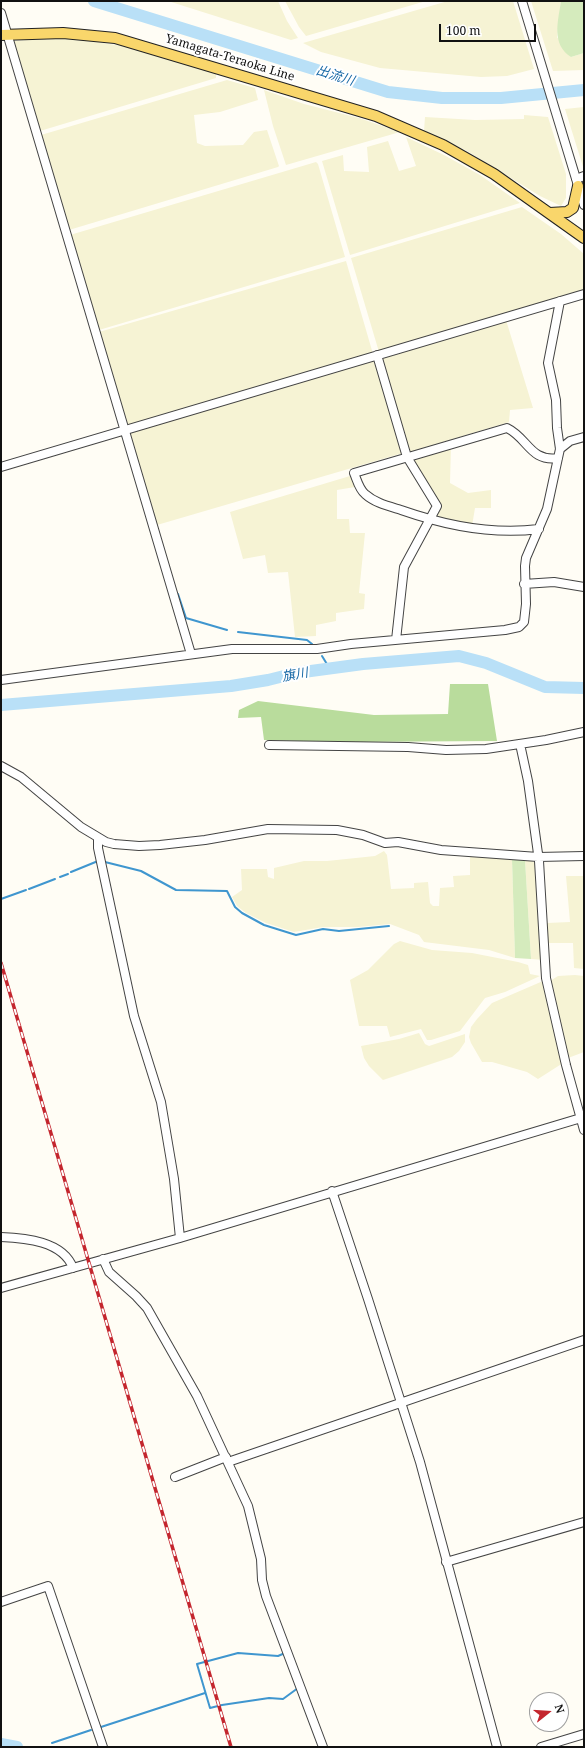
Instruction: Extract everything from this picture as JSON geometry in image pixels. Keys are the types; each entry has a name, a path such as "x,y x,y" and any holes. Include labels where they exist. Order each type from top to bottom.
{"main road":[{"name":"Yamagata-Teraoka Line","path":"4,35 63,33 115,38 376,116 443,145 494,174 584,238"},
{"path":"550,213 568,212 573,208 579,180"}],"street":[{"path":"522,1 555,110 579,180 584,205"},
{"path":"1,13 4,35 126,430 191,654"},
{"path":"1,467 584,294"},
{"path":"1,680 232,649 317,649 351,644 505,630 519,626 524,622 526,616 524,584 526,558 547,509 560,449 557,428 556,400 548,362 560,301"},
{"path":"377,355 407,457 436,502 436,510 404,567 396,640"},
{"path":"539,529 500,530 430,519 372,500 362,492 354,473 507,428 538,456 558,458"},
{"path":"560,449 570,442 584,437"},
{"path":"524,584 554,582 584,586"},
{"path":"269,745 408,747 446,750 486,749 584,732"},
{"path":"520,744 528,781 538,857 546,978 584,1130"},
{"path":"1,766 21,777 81,828 98,838 114,844 139,846 205,840 268,828 337,830 363,834 385,843 398,842 441,850 538,857 584,856"},
{"path":"98,838 98,848 134,1016 152,1071 164,1116 174,1179 180,1238"},
{"path":"1,1288 180,1238 582,1118"},
{"path":"332,1192 368,1299 421,1467 497,1747"},
{"path":"1,1236 30,1240 47,1245 68,1257 73,1268"},
{"path":"104,1259 109,1272 147,1308 197,1396 248,1506 261,1559 262,1580 266,1596 323,1747"},
{"path":"175,1477 584,1340"},
{"path":"446,1562 584,1522"},
{"path":"1,1602 48,1586 103,1747"},
{"path":"541,1747 584,1734"}],"shaded area":[{"path":"168,1 278,1 287,21 298,38 291,40"},
{"path":"285,1 426,1 306,36 299,27"},
{"path":"448,1 513,1 534,69 507,76 481,77 380,68 321,52 303,43"},
{"path":"531,1 561,1 557,37 571,57 584,53 584,70 553,71"},
{"path":"67,37 134,48 216,74 216,78 40,131 13,41"},
{"path":"227,80 255,88 258,100 220,112 194,115 197,143 205,146 243,145 254,132 267,130 279,166 278,167 69,230 41,135"},
{"path":"264,90 304,104 359,118 400,132 286,165 273,126"},
{"path":"584,107 584,170 565,109"},
{"path":"524,115 548,117 566,174 566,198 561,206 540,196 467,151 424,131 425,117 475,120 524,119"},
{"path":"406,137 444,155 480,175 520,203 350,255 322,161 343,155 344,171 369,172 367,147 388,141 399,171 416,166"},
{"path":"316,162 318,164 345,257 99,330 70,235"},
{"path":"522,207 561,234 584,254 584,291 379,352 351,258"},
{"path":"346,261 373,354 127,427 99,332"},
{"path":"506,320 533,408 510,410 509,422 410,452 381,358"},
{"path":"375,359 403,453 157,525 129,432"},
{"path":"451,445 450,483 468,493 491,490 491,508 475,508 472,526 435,518 441,506 412,458"},
{"path":"350,476 353,478 355,487 337,490 337,519 349,519 350,533 365,533 359,593 365,594 364,609 336,613 336,621 316,625 316,636 295,637 288,572 268,573 265,555 243,559 230,512"},
{"path":"384,851 387,855 391,889 414,888 414,883 428,882 430,903 433,906 439,906 440,888 454,887 453,876 470,875 470,856 512,859 515,958 489,950 424,942 419,935 390,924 358,927 323,927 294,932 266,923 246,913 237,906 232,897 242,890 241,869 267,869 268,877 274,879 274,868 304,861 327,861 375,856"},
{"path":"525,860 536,862 544,960 531,959"},
{"path":"566,876 584,876 584,969 574,968 573,943 548,943 547,923 570,922"},
{"path":"400,941 432,950 472,953 518,962 528,965 530,974 540,976 505,992 485,998 460,1031 431,1040 427,1040 421,1029 390,1037 387,1026 359,1026 350,980 368,970 394,944"},
{"path":"558,976 584,976 584,1052 568,1058 550,981"},
{"path":"543,981 563,1063 538,1079 527,1072 492,1062 482,1062 469,1037 471,1027 477,1019 492,1003"},
{"path":"419,1033 425,1044 429,1046 465,1034 465,1042 459,1051 452,1057 383,1080 369,1066 364,1058 361,1046 399,1039"}],"green space":[{"path":"561,1 584,1 584,53 571,57 565,52 558,39 557,32"},
{"path":"450,684 488,684 497,741 338,742 264,740 261,717 238,718 239,710 258,701 374,715 448,714"},
{"path":"512,859 525,860 531,959 515,958"}],"waterway":[{"name":"出流川","path":"94,1 388,92 442,98 501,98 584,90"},
{"path":"178,594 186,618 227,630"},
{"path":"238,632 307,640 312,644"},
{"path":"322,656 330,669"},
{"name":"旗川","path":"1,705 231,686 268,680 296,673 363,664 459,656 486,663 545,687 584,688"},
{"path":"71,872 98,861"},
{"path":"105,862 141,871 176,890 227,891 235,907 242,913 264,925 296,935 323,929 339,931 389,926"},
{"path":"60,877 68,874"},
{"path":"29,889 55,879"},
{"path":"1,899 26,890"},
{"path":"285,1653 278,1656 238,1653 197,1664 210,1708 269,1698 283,1699 298,1688"},
{"path":"101,1727 205,1693"},
{"path":"52,1743 91,1730"},
{"path":"1,1744 17,1747"}],"railway":[{"path":"1,963 231,1747"}]}
